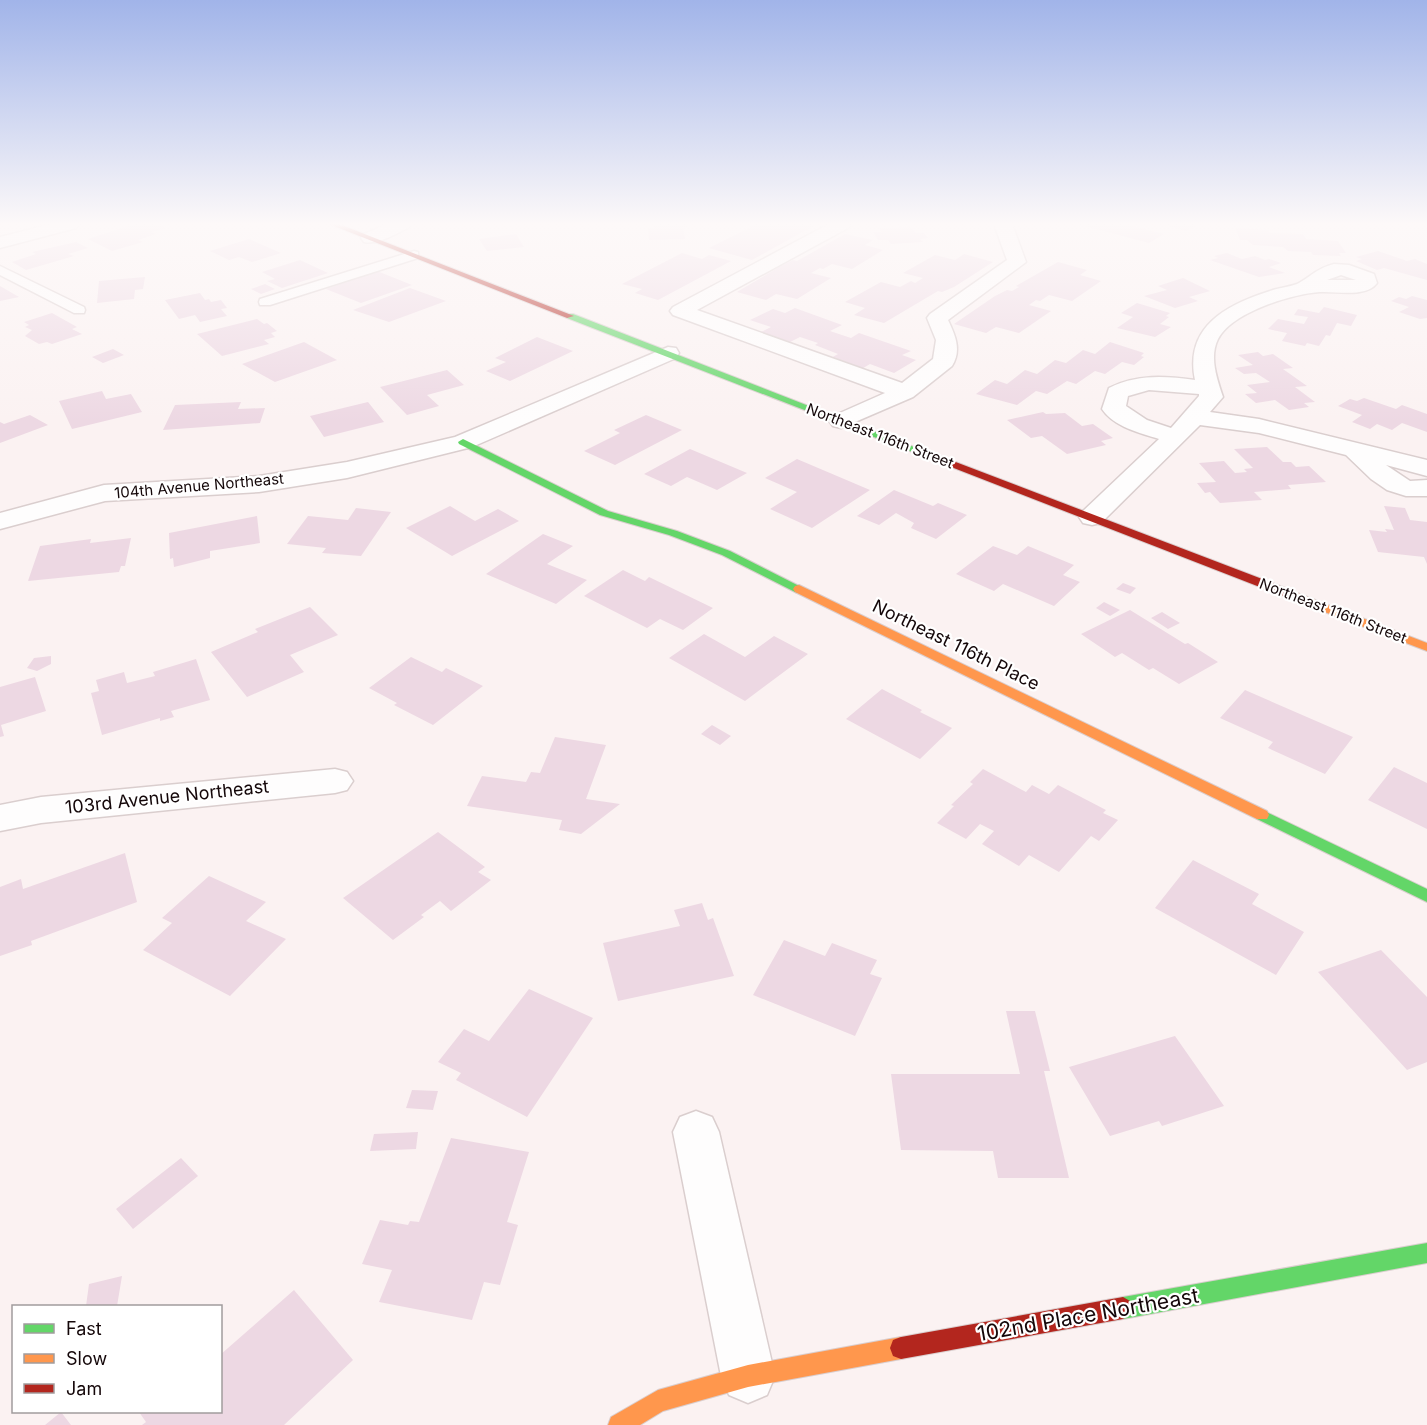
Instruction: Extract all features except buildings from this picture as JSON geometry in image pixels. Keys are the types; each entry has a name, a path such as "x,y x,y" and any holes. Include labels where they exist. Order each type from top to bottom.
{"street":[{"name":"Northeast 116th Street","path":"506,290 1427,647"},
{"path":"718,290 680,311 905,392"},
{"path":"841,421 905,392 944,361 947,340 937,318 976,290"},
{"path":"1092,517 1176,437 1211,397 1203,372 1208,339 1221,324 1243,309 1295,290"},
{"name":"104th Avenue Northeast","path":"0,520 104,493 260,484 347,470 463,442 668,353"},
{"path":"1176,437 1140,425 1114,409 1116,393 1127,386 1139,384 1208,388"},
{"path":"1195,417 1259,426 1427,468"},
{"name":"Northeast 116th Place","path":"463,442 604,513 673,533 726,553 1427,896"},
{"path":"1348,447 1396,486 1427,488"},
{"name":"103rd Avenue Northeast","path":"0,818 41,810 335,781"},
{"path":"696,1132 748,1376"},
{"name":"102nd Place Northeast","path":"619,1425 658,1401 748,1376 1427,1253"}],"lane":[{"path":"40,290 79,310"},
{"path":"265,302 301,290"}],"traffic: fast":[{"path":"570,316 932,456"},
{"path":"463,442 604,513 673,533 726,553 799,589"},
{"path":"1262,815 1427,896"},
{"path":"1123,1308 1427,1253"}],"traffic: slow":[{"path":"799,589 1262,815"},
{"path":"1292,595 1427,647"},
{"path":"619,1425 658,1401 748,1376 901,1348"}],"traffic: jam":[{"path":"504,290 570,316"},
{"path":"932,456 1292,595"},
{"path":"901,1348 1123,1308"}]}
